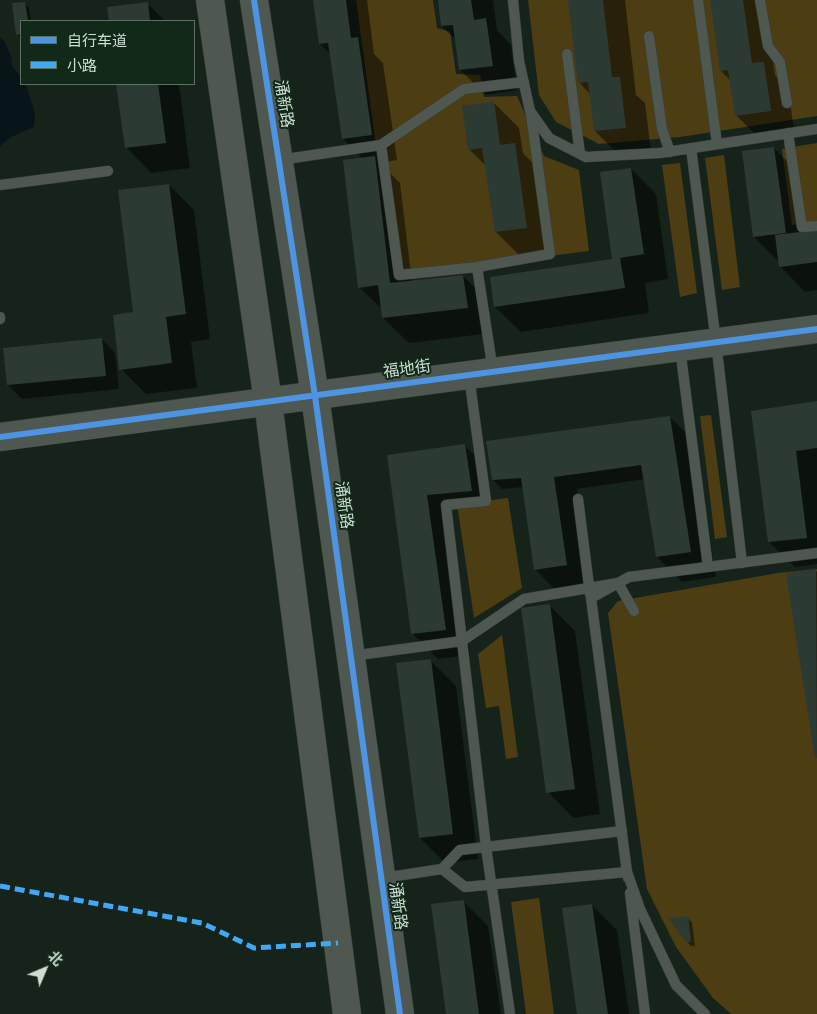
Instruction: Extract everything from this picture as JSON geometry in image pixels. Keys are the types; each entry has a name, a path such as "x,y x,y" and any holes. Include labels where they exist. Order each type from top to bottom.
{"street":[{"path":"210,0 268,402 347,1014"},
{"name":"涌新路","path":"254,0 315,396 400,1014"},
{"name":"福地街","path":"0,437 817,329"}],"lane":[{"path":"381,145 399,275 477,267 550,254 530,111 520,61 513,0"},
{"path":"698,0 717,144"},
{"path":"760,0 768,46 780,62 788,103"},
{"path":"649,36 662,129 670,152"},
{"path":"567,54 580,154"},
{"path":"278,160 381,145 464,89 524,82"},
{"path":"530,111 549,138 586,157 670,152 817,129"},
{"path":"788,133 802,227 817,226"},
{"path":"691,148 742,562"},
{"path":"0,184 108,171"},
{"path":"477,267 486,501 446,505 486,847 510,1014"},
{"path":"680,347 708,567"},
{"path":"578,499 645,1014"},
{"path":"591,598 629,577 817,553"},
{"path":"350,656 462,641 524,599 618,583"},
{"path":"618,583 634,611"},
{"path":"380,878 442,869 460,850 622,831"},
{"path":"442,869 466,887 627,872"},
{"path":"627,872 640,909 676,985 705,1014"}],"shaded area":[{"path":"356,0 433,0 437,28 450,32 456,74 480,75 484,97 517,96 544,156 579,170 589,251 394,276"},
{"path":"528,0 817,0 817,116 680,137 599,144 556,122 539,95"},
{"path":"0,37 5,42 11,56 12,66 20,76 20,85 25,85 35,113 34,127 11,137 0,146"},
{"path":"817,143 817,222 792,225 782,149"},
{"path":"724,155 740,287 722,290 705,158"},
{"path":"680,163 697,293 680,297 662,165"},
{"path":"711,415 727,537 715,539 700,416"},
{"path":"508,498 522,588 474,618 457,504"},
{"path":"817,569 817,1014 731,1014 713,998 676,947 647,889 608,613 618,601 778,573"},
{"path":"502,635 518,757 506,759 499,706 486,708 478,654"},
{"path":"539,898 554,1014 526,1014 511,902"}],"building":[{"path":"313,0 346,0 351,38 358,37 372,135 342,139 328,43 319,44"},
{"path":"438,0 471,0 474,20 486,18 493,66 459,70 453,25 441,26"},
{"path":"568,0 603,0 612,77 620,77 626,128 594,131 588,82 578,83"},
{"path":"710,0 743,0 752,63 764,62 771,111 735,116 728,70 720,71"},
{"path":"25,2 28,20 20,20 20,34 16,35 12,3"},
{"path":"148,2 150,20 109,20 107,7"},
{"path":"116,85 158,85 166,143 125,148"},
{"path":"494,101 500,145 515,143 527,228 495,232 482,148 468,150 462,106"},
{"path":"774,147 786,233 753,237 742,151"},
{"path":"375,156 390,283 463,275 468,308 382,318 378,285 358,288 343,160"},
{"path":"631,168 644,254 620,258 625,288 494,307 490,277 612,259 600,172"},
{"path":"169,184 186,314 166,317 172,363 119,370 113,315 133,312 118,190"},
{"path":"817,230 817,262 779,267 775,235"},
{"path":"102,338 106,376 7,385 3,348"},
{"path":"817,401 817,448 796,451 807,538 768,542 751,411"},
{"path":"670,416 691,552 656,557 641,465 554,477 567,565 534,570 521,478 492,480 486,441"},
{"path":"465,444 472,491 427,495 446,630 411,634 387,455"},
{"path":"816,569 817,757 815,758 786,574"},
{"path":"550,604 575,789 546,793 521,608"},
{"path":"431,659 453,834 419,838 396,663"},
{"path":"464,900 479,1014 446,1014 431,904"},
{"path":"592,904 608,1014 577,1014 562,908"},
{"path":"688,916 691,942 686,942 669,919"}],"marked path":[{"path":"0,886 202,923 254,948 338,943"}],"cycle path":[{"path":"254,0 315,396 400,1014"},
{"path":"0,437 817,329"}]}
